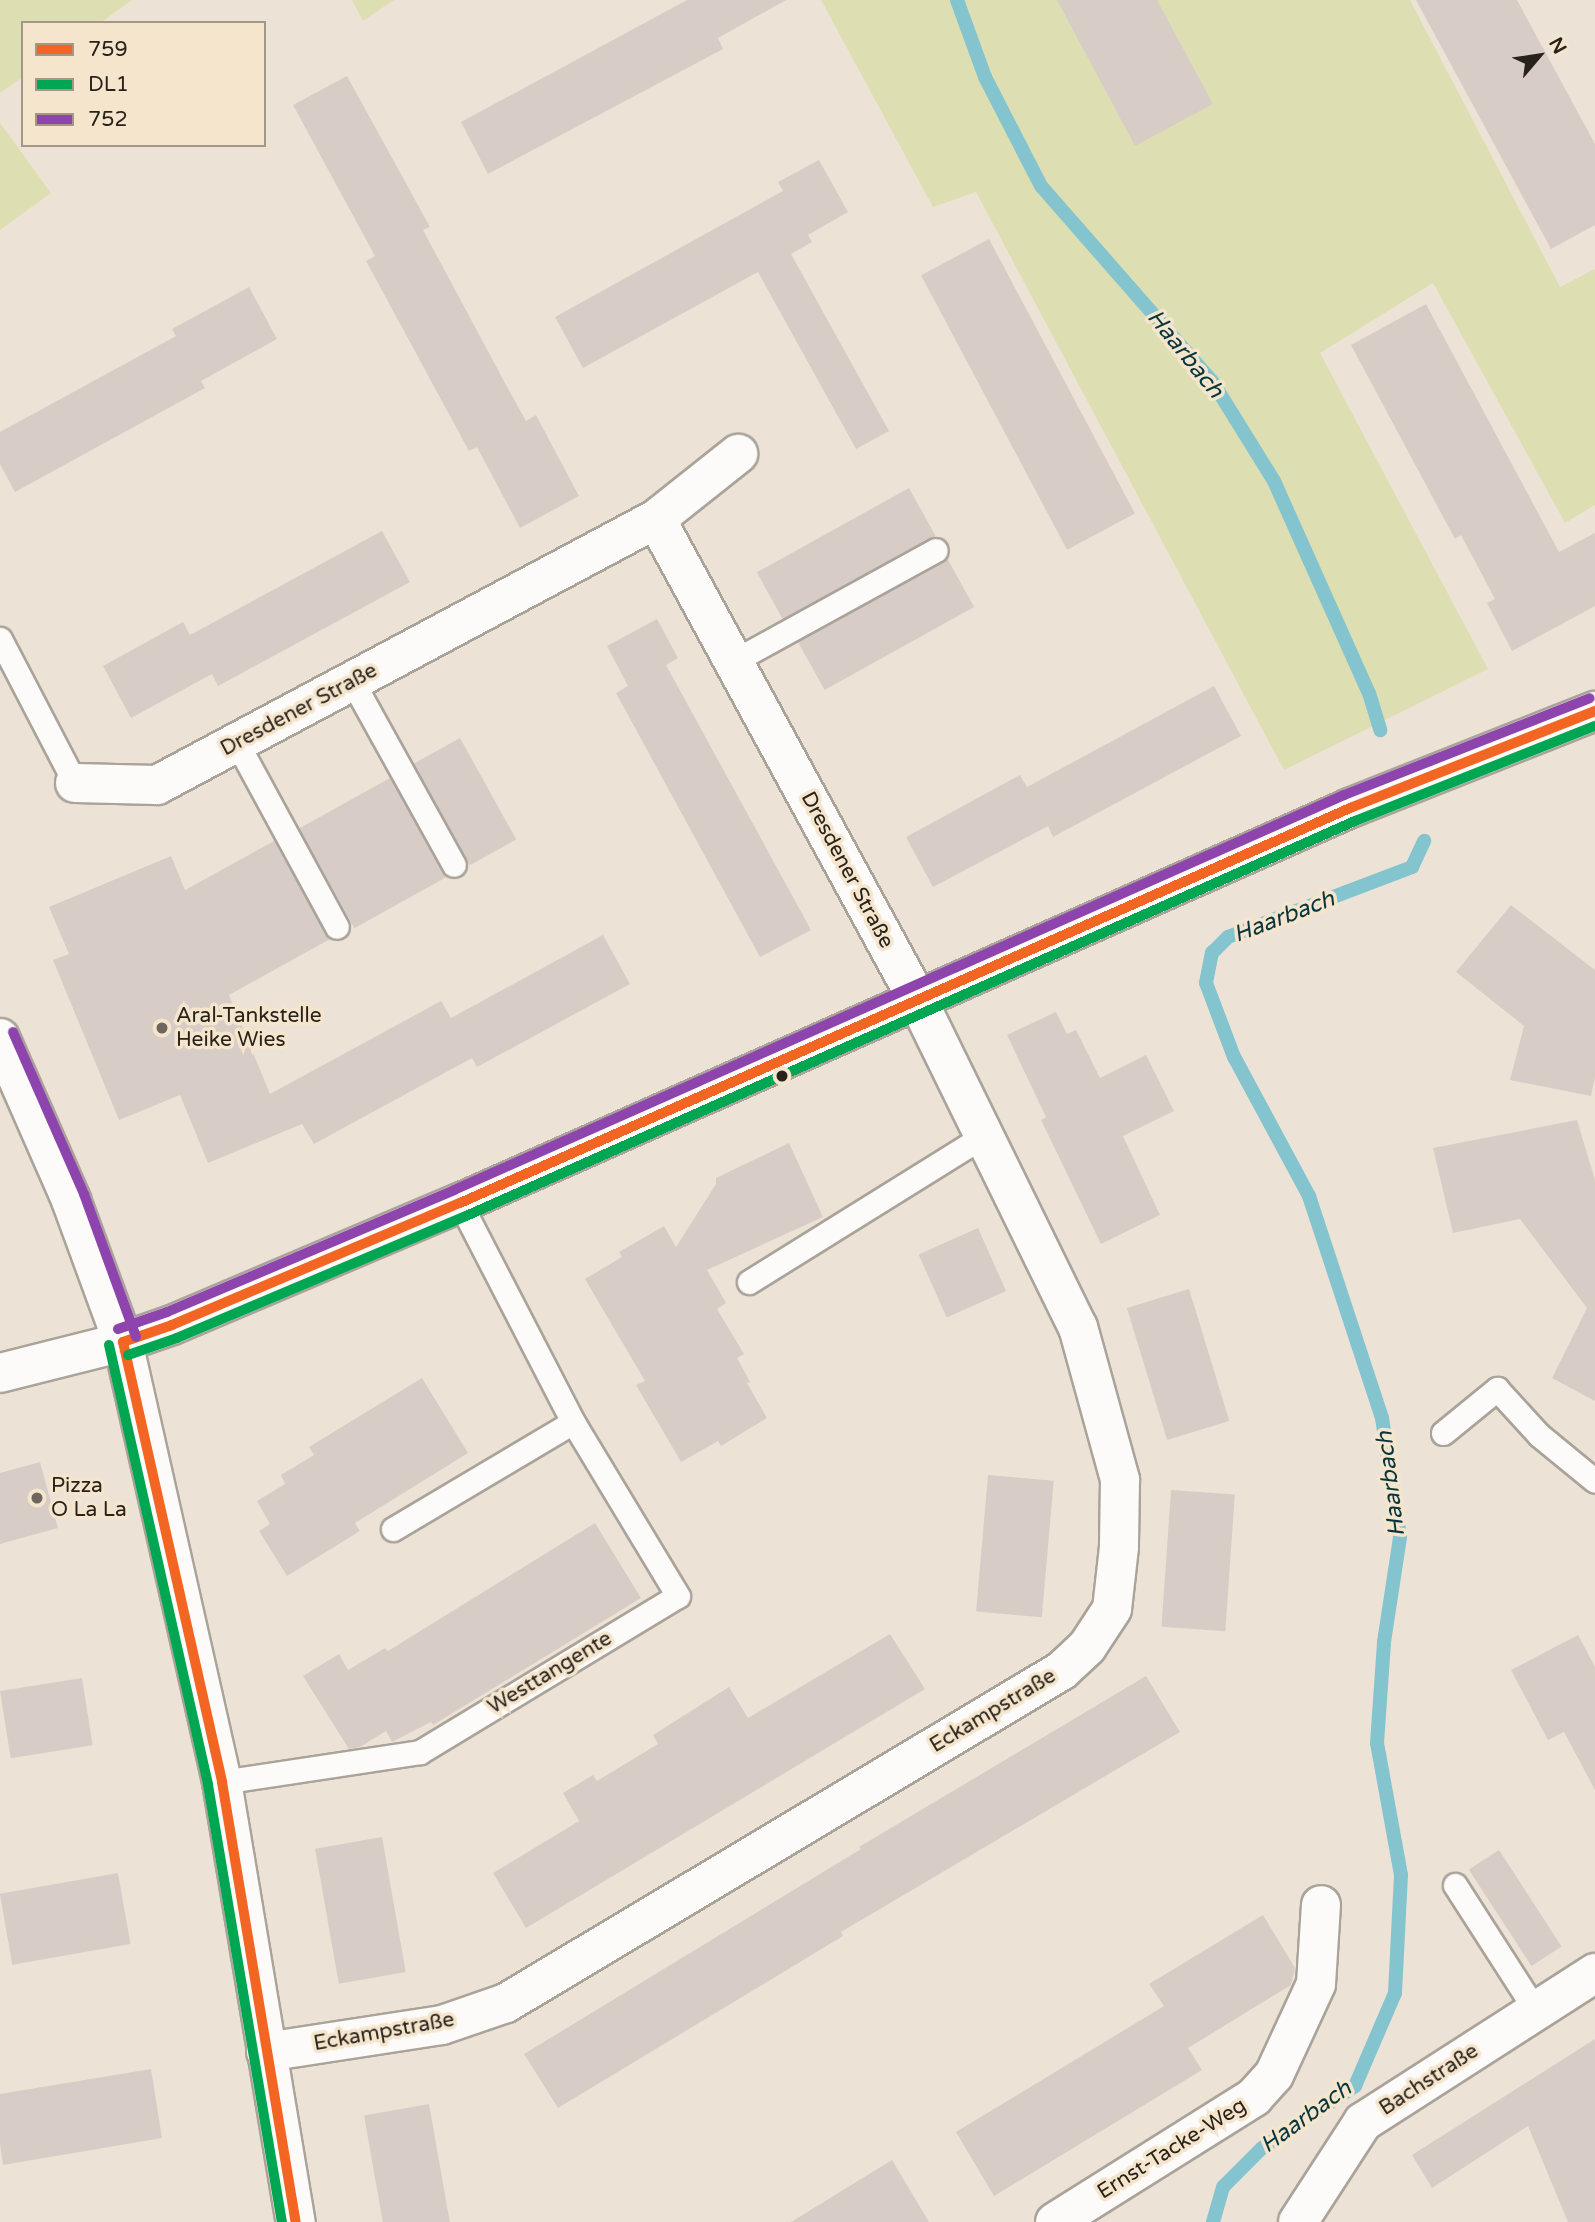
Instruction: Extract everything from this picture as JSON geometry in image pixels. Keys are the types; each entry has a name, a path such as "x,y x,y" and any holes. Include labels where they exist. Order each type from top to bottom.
{"street":[{"name":"Dresdener Straße","path":"75,783 157,785 656,519 738,454"},
{"name":"Dresdener Straße","path":"656,519 917,999"},
{"path":"0,1373 123,1342 172,1325 460,1203 1350,808 1595,711"},
{"name":"Eckampstraße","path":"265,2052 442,2025 506,2003 1061,1671 1087,1647 1112,1609 1119,1547 1120,1480 1078,1326 917,999"},
{"path":"0,1038 71,1200 123,1342 222,1782 265,2052 296,2222"},
{"name":"Ernst-Tacke-Weg","path":"1055,2222 1254,2097 1273,2075 1316,1984 1321,1905"},
{"name":"Bachstraße","path":"1298,2222 1363,2122 1595,1973"}],"lane":[{"path":"734,661 936,551"},
{"name":"Dresdener Straße","path":"0,639 75,783"},
{"path":"352,681 454,864"},
{"path":"237,743 337,927"},
{"path":"749,1282 984,1136"},
{"name":"Westtangente","path":"222,1782 420,1752 678,1596 573,1422 460,1203"},
{"path":"1443,1433 1497,1389 1539,1434 1595,1481"},
{"path":"393,1529 573,1422"},
{"path":"1455,1885 1536,2011"}],"green space":[{"path":"0,0 132,0 103,21 21,21 21,78 0,93"},
{"path":"352,0 394,0 363,21"},
{"path":"821,0 1410,0 1560,287 1595,269 1595,505 1565,523 1433,283 1320,353 1488,669 1284,770 976,192 933,207"},
{"path":"0,123 51,193 0,230"}],"building":[{"path":"687,0 786,0 718,38 723,49 488,174 461,122"},
{"path":"1057,0 1157,0 1213,104 1135,146"},
{"path":"1416,0 1517,0 1595,144 1595,225 1551,249"},
{"path":"347,76 430,227 423,230 505,383 526,421 536,415 579,496 520,528 477,447 469,451 366,261 375,256 293,105"},
{"path":"819,160 848,212 808,235 812,242 791,254 889,431 856,449 758,272 583,368 555,317 783,191 778,182"},
{"path":"989,239 1135,514 1067,550 921,275"},
{"path":"249,287 277,339 201,381 205,388 15,492 0,464 0,432 176,336 172,329"},
{"path":"1426,304 1559,552 1595,533 1595,606 1512,651 1487,603 1495,599 1461,535 1455,539 1351,345"},
{"path":"909,488 936,536 783,620 757,572"},
{"path":"382,531 410,582 218,686 212,674 131,718 103,666 183,622 190,635"},
{"path":"947,558 974,607 825,690 797,641"},
{"path":"657,619 678,658 666,665 811,930 760,957 616,693 628,686 607,646"},
{"path":"1214,686 1241,736 1053,837 1048,826 933,887 906,837 1020,775 1027,787"},
{"path":"460,738 516,839 470,865 414,764"},
{"path":"390,778 445,878 354,928 299,828"},
{"path":"274,841 330,939 229,995 270,1094 441,1001 451,1018 603,935 630,984 477,1067 472,1058 314,1144 302,1124 208,1163 180,1095 119,1120 53,960 69,954 49,907 171,856 185,890"},
{"path":"1511,905 1595,970 1595,1077 1591,1096 1510,1080 1524,1026 1456,972"},
{"path":"1056,1012 1067,1034 1076,1030 1100,1078 1146,1055 1174,1111 1123,1136 1160,1215 1101,1244 1041,1120 1046,1117 1007,1035"},
{"path":"1577,1120 1595,1180 1595,1401 1552,1378 1587,1308 1520,1219 1453,1233 1433,1148"},
{"path":"789,1143 823,1217 707,1270 726,1303 717,1309 744,1354 737,1358 750,1382 747,1383 767,1418 721,1446 718,1441 681,1462 636,1385 645,1381 585,1279 622,1257 619,1252 664,1226 676,1247 716,1184 716,1178"},
{"path":"978,1228 1006,1291 947,1317 919,1254"},
{"path":"1189,1289 1229,1421 1167,1440 1127,1308"},
{"path":"422,1378 468,1453 355,1523 360,1531 287,1576 259,1531 270,1524 257,1501 285,1484 281,1475 314,1455 309,1447"},
{"path":"40,1462 58,1528 0,1544 0,1473"},
{"path":"988,1475 1054,1481 1042,1617 976,1611"},
{"path":"1171,1490 1235,1494 1225,1631 1161,1627"},
{"path":"595,1523 641,1598 433,1725 431,1722 392,1742 386,1731 360,1747 349,1749 303,1676 339,1654 348,1670 385,1648 388,1651"},
{"path":"890,1634 925,1689 526,1928 493,1873 579,1821 563,1793 593,1775 597,1781 658,1744 653,1735 729,1687 748,1718"},
{"path":"1578,1635 1595,1667 1595,1790 1564,1732 1548,1740 1511,1670"},
{"path":"1146,1676 1180,1732 841,1932 843,1936 558,2108 524,2054 861,1849 859,1847"},
{"path":"82,1678 93,1745 11,1758 0,1691"},
{"path":"382,1837 406,1972 339,1984 315,1849"},
{"path":"1499,1850 1562,1946 1531,1966 1469,1870"},
{"path":"118,1873 131,1944 12,1965 0,1894"},
{"path":"1263,1915 1295,1968 1291,1985 1188,2048 1202,2070 994,2196 956,2132 1164,2006 1149,1984"},
{"path":"1595,2039 1595,2222 1568,2222 1528,2126 1432,2188 1412,2155"},
{"path":"151,2069 162,2138 3,2165 0,2144 0,2094"},
{"path":"429,2104 450,2222 383,2222 364,2115"},
{"path":"892,2160 929,2222 791,2222"}],"waterway":[{"name":"Haarbach","path":"957,0 985,77 1041,186 1212,381 1274,481 1369,693 1380,730"},
{"name":"Haarbach","path":"1213,2222 1223,2187 1262,2148 1355,2086 1395,1993 1401,1875 1377,1743 1384,1642 1400,1537 1382,1418 1309,1196 1234,1057 1206,983 1212,953 1228,937 1412,867 1424,841"}],"transit line":[{"name":"752","path":"118,1329 167,1312 454,1190 1344,795 1590,698"},
{"name":"759","path":"123,1342 172,1325 460,1203 1350,808 1595,711"},
{"name":"DL1","path":"128,1355 177,1338 466,1216 1355,821 1595,726"},
{"name":"752","path":"13,1032 84,1194 136,1337"},
{"name":"759","path":"123,1342 222,1782 296,2222"},
{"name":"DL1","path":"109,1345 208,1785 282,2222"}],"place":[{"name":"Aral-Tankstelle Heike Wies","path":"162,1028"},
{"name":"Pizza O La La","path":"37,1498"}]}
